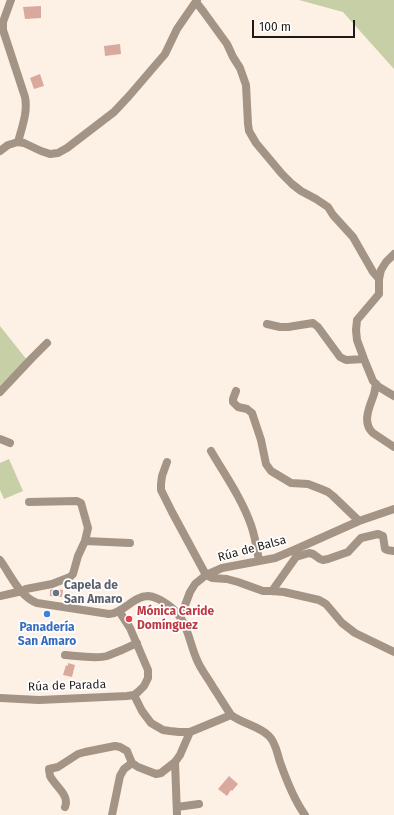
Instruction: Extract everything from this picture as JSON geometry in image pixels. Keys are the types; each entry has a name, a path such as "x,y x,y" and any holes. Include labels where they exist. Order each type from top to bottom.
{"street":[{"path":"11,0 3,22 3,30 26,104 26,110 18,142"},
{"path":"0,151 8,145 18,142 50,154 58,153 67,148 105,119 129,96 165,54 177,29 196,1 227,44 240,68 246,85 249,131 256,143 292,184 328,207 333,215 353,237 373,272 379,279"},
{"path":"394,254 381,270 379,279 379,294 357,320 356,330 357,340 373,381 379,387 394,396"},
{"path":"267,324 288,327 313,323 318,326 340,357 346,360 364,359"},
{"path":"0,392 47,343"},
{"path":"376,384 367,415 367,422 370,431 394,447"},
{"path":"236,391 233,402 238,407 247,409 252,413 261,440 266,464 271,471 291,483 308,484 328,492 359,521"},
{"path":"0,439 10,443"},
{"path":"211,451 248,517 254,534 259,561"},
{"path":"167,462 162,476 161,490 206,575 212,578 233,580 263,592 284,592 323,602 342,623 355,634 394,652"},
{"path":"0,596 52,584 70,577 74,574 78,556 85,541 88,528 81,504 77,501 29,502"},
{"name":"Rúa de Balsa","path":"178,614 184,608 190,592 195,584 206,575 222,568 275,558 359,521 394,509"},
{"path":"300,548 310,551 320,559 324,560 348,552 361,538 378,534 383,536 385,549 394,551"},
{"path":"85,541 130,543"},
{"path":"272,591 296,557 309,553 313,554"},
{"path":"0,560 22,592 30,600 37,603 112,614 144,596 165,602 183,621 197,661 232,715 262,731 271,739 290,787 305,815"},
{"path":"119,611 129,626 148,670 148,678 141,689 134,695 151,723 163,730 190,732 232,715"},
{"path":"65,655 98,657 107,656 137,643"},
{"name":"Rúa de Parada","path":"0,698 39,700 134,695"},
{"path":"65,807 65,797 50,775 49,769 58,766 78,754 115,746 127,751 132,763 138,767 156,774 161,773 175,762 180,755 190,732"},
{"path":"175,762 177,811 199,804"},
{"path":"112,815 120,776 124,769 132,763"}],"green space":[{"path":"299,0 394,0 394,69 343,12"},
{"path":"0,326 27,360 0,388"},
{"path":"9,459 23,491 4,499 0,490 0,463"}],"building":[{"path":"41,6 41,18 25,19 23,7"},
{"path":"120,44 121,54 105,56 104,46"},
{"path":"40,74 44,86 34,89 30,78"},
{"name":"Capela de San Amaro","path":"50,590 63,590 62,597 50,596"},
{"path":"68,663 75,665 72,677 63,675"},
{"path":"229,776 238,784 227,796 218,789"}],"place":[{"name":"Capela de San Amaro","path":"56,593"},
{"name":"Panadería San Amaro","path":"47,614"},
{"name":"Mónica Caride Domínguez","path":"129,619"}]}
